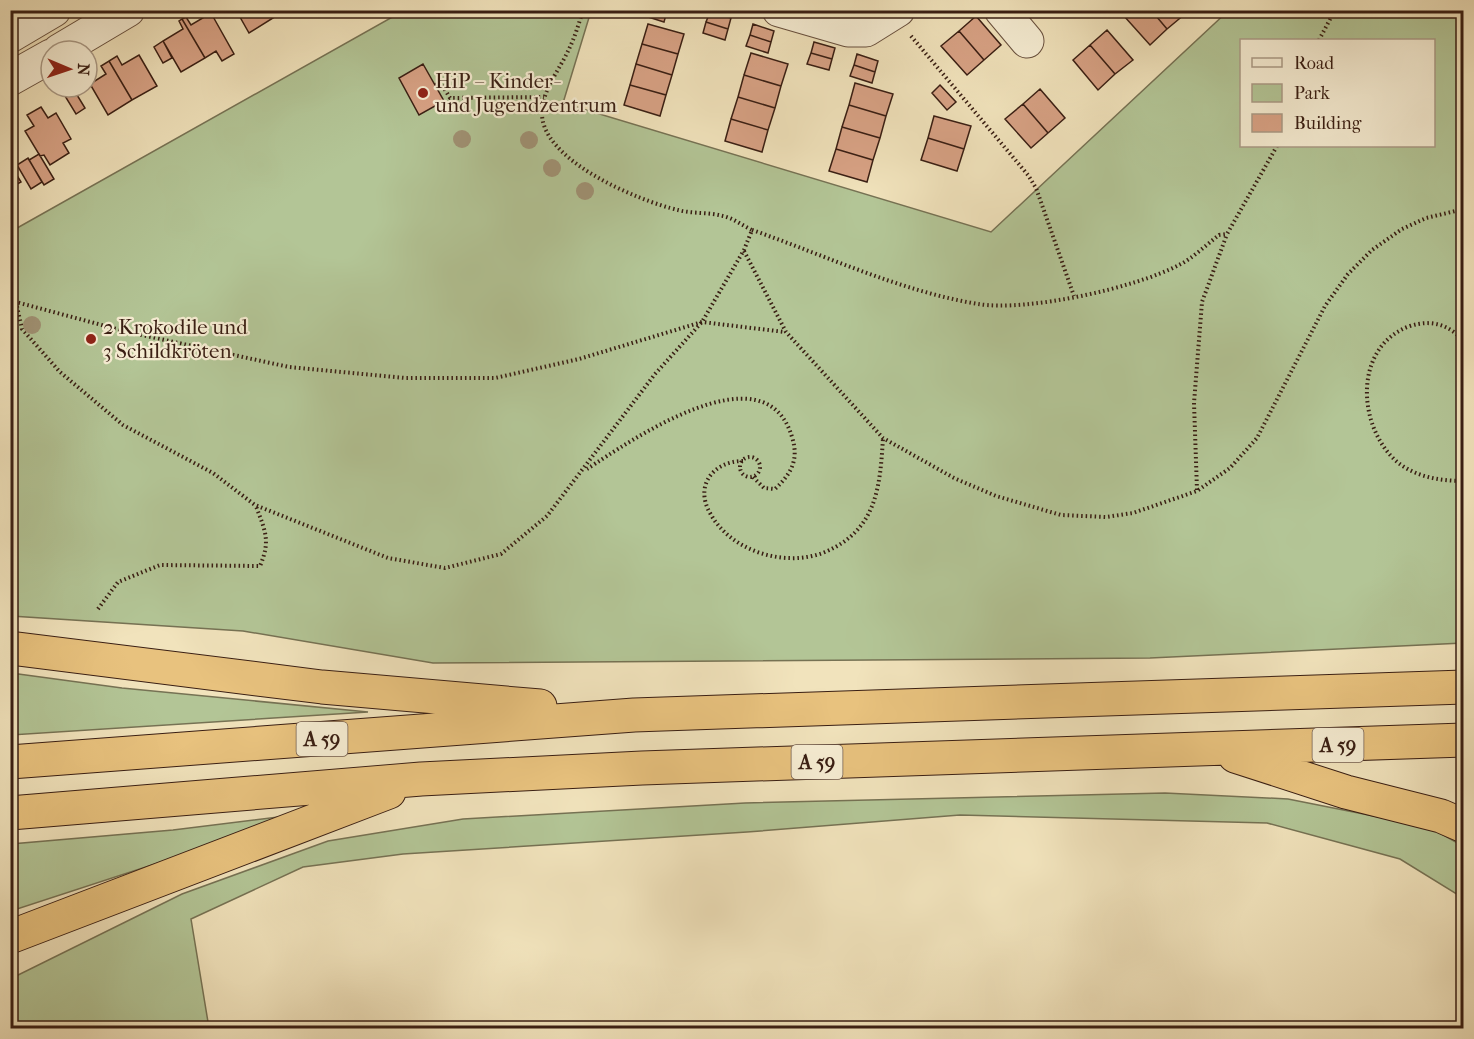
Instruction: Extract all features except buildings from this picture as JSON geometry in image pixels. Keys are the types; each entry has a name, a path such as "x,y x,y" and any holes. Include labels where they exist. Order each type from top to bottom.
{"highway":[{"path":"10,648 322,687 634,715"},
{"path":"1349,693 1464,667"},
{"name":"A 59","path":"10,762 634,715 1349,693 1464,687"},
{"name":"A 59","path":"10,813 421,779 665,767 1464,740"},
{"path":"1213,749 1346,792 1442,816 1464,826"},
{"path":"10,938 421,779"}],"street":[{"path":"10,36 54,10"},
{"path":"79,39 129,10"},
{"path":"779,10 848,30 866,30 896,13"},
{"path":"1001,10 1027,41"},
{"path":"10,79 39,63"}],"path":[{"path":"584,10 570,48 544,96 541,113 544,127 553,144 567,157 635,196 678,210 724,216 752,230 900,285 980,305 1031,304 1125,286 1179,265 1219,235 1227,234"},
{"path":"1320,39 1334,11"},
{"path":"896,13 1028,175 1036,188 1074,296"},
{"path":"435,85 441,83 450,98 544,96"},
{"path":"1197,491 1194,403 1202,302 1227,234 1276,147"},
{"path":"744,250 786,332 883,438 954,478 996,496 1061,515 1106,517 1133,513 1197,491 1230,468 1257,438 1324,306 1348,274 1372,250 1402,229 1426,218 1464,209"},
{"path":"10,293 16,302 22,329 60,372 123,425 213,473 255,505 388,558 445,567 501,554 547,516 655,374 702,322 744,250 752,230"},
{"path":"16,302 128,332 254,360 345,374 405,378 495,378 579,359 702,322 786,332"},
{"path":"1464,341 1449,327 1441,324 1418,324 1405,328 1390,335 1379,349 1371,364 1367,385 1372,424 1392,458 1420,475 1438,480 1464,481"},
{"path":"1464,348 1458,360 1464,371"},
{"path":"583,471 634,439 702,404 747,399 771,406 789,428 796,452 790,475 775,489 764,488 753,477 742,473 743,461"},
{"path":"753,477 760,470 758,460 752,457 743,461 728,461 715,468 705,488 709,512 739,542 761,554 785,559 812,557 837,547 870,517 881,479 883,438"},
{"path":"98,609 118,582 160,566 260,566 266,551 267,537 255,505"}],"green space":[{"path":"403,11 591,11 563,103 991,232 1228,11 1463,11 1463,643 1150,658 433,663 243,631 11,616 10,232"},
{"path":"11,673 122,688 368,712 11,735"},
{"path":"1165,793 1288,799 1429,827 1463,846 1463,898 1400,859 1267,823 960,815 747,832 403,854 303,867 191,919 209,1028 11,1028 10,979 182,894 328,841 463,819 745,803"},
{"path":"311,813 11,911 11,844 173,830"}],"place":[{"name":"HiP – Kinder- und Jugendzentrum","path":"423,93"},
{"name":"2 Krokodile und 3 Schildkröten","path":"91,339"}]}
